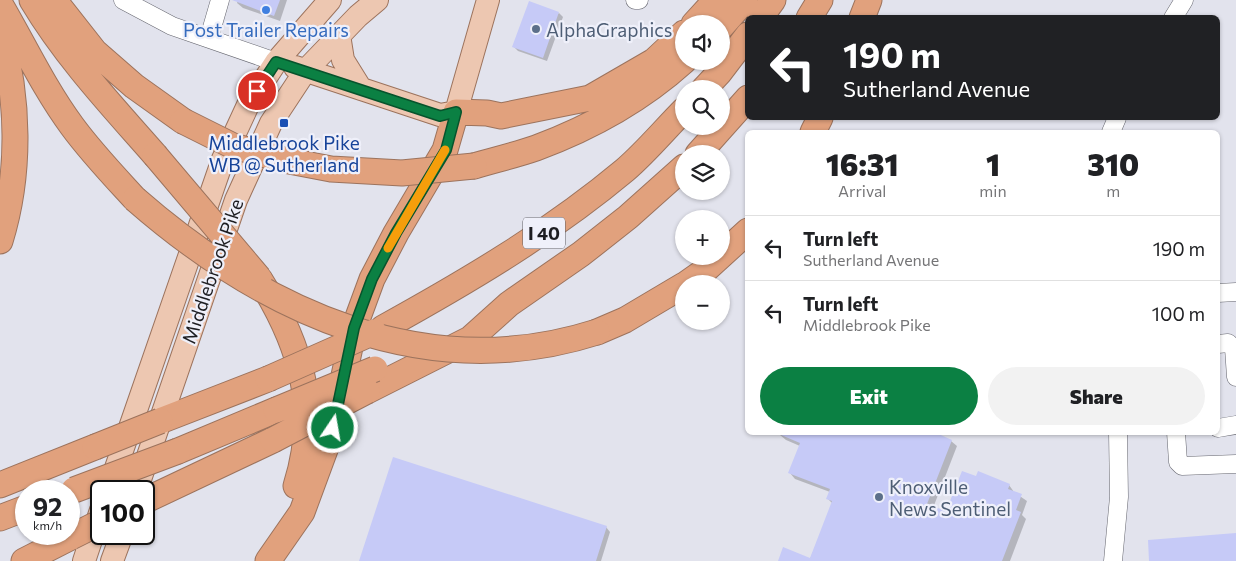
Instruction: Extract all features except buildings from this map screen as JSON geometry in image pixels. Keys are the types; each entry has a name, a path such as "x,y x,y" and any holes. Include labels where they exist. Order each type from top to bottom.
{"highway":[{"path":"32,0 91,81 259,278 288,332 305,385 308,415 304,459 273,555"},
{"path":"54,0 95,52 134,86 183,121 233,146 284,160 331,169 402,173 474,166 535,148 588,126 662,81 675,69"},
{"path":"702,15 716,0"},
{"path":"730,17 745,0"},
{"path":"762,15 773,0"},
{"path":"811,15 820,0"},
{"path":"863,15 869,0"},
{"path":"0,4 44,83 71,125 99,161 135,199 174,233 243,280 305,312 349,329 394,341 435,348 502,351 574,339 597,332 633,315 675,291"},
{"path":"0,30 12,90 15,138 14,179 0,242"},
{"path":"712,80 745,38"},
{"path":"273,555 302,512 333,428 354,328 372,279 396,233 446,150 456,112 487,113 501,116 590,98 654,61 675,41"},
{"path":"706,145 745,101"},
{"name":"I 40","path":"96,443 198,407 268,379 383,328 463,283 548,230 627,169 675,119"},
{"name":"I 40","path":"80,488 276,410 371,380 509,304 581,254 628,217 675,175"},
{"path":"698,275 745,234"},
{"path":"155,496 273,440 371,380"},
{"path":"0,467 96,443"},
{"path":"0,484 96,443"},
{"path":"0,518 15,512"},
{"path":"24,561 90,528"}],"main road":[{"name":"Middlebrook Pike","path":"112,480 223,159 248,105 276,62 330,0"},
{"name":"Middlebrook Pike","path":"140,480 236,200 271,123 306,70 377,0"},
{"path":"276,62 306,70 440,116 456,112 488,0"},
{"path":"339,36 344,60 362,89"},
{"path":"84,561 90,543"},
{"path":"112,561 118,545"}],"street":[{"path":"123,0 172,26 276,62"},
{"path":"209,38 220,0"},
{"path":"1175,15 1184,0"},
{"path":"1220,293 1236,292"},
{"path":"1220,344 1228,343 1234,348 1236,377"},
{"path":"1220,428 1236,426"},
{"path":"1113,561 1119,496 1118,435"},
{"path":"1176,435 1178,462 1182,466 1236,464"}],"slow traffic":[{"path":"388,248 425,188 445,150"}],"place":[{"name":"Post Trailer Repairs","path":"266,10"},
{"name":"AlphaGraphics","path":"536,29"},
{"name":"Middlebrook Pike WB @ Sutherland","path":"284,123"},
{"name":"Knoxville News Sentinel","path":"879,497"}],"route":[{"path":"257,91 276,62 306,70 440,116 456,112 446,150 425,188 396,233 372,279 354,328 333,428"}]}
